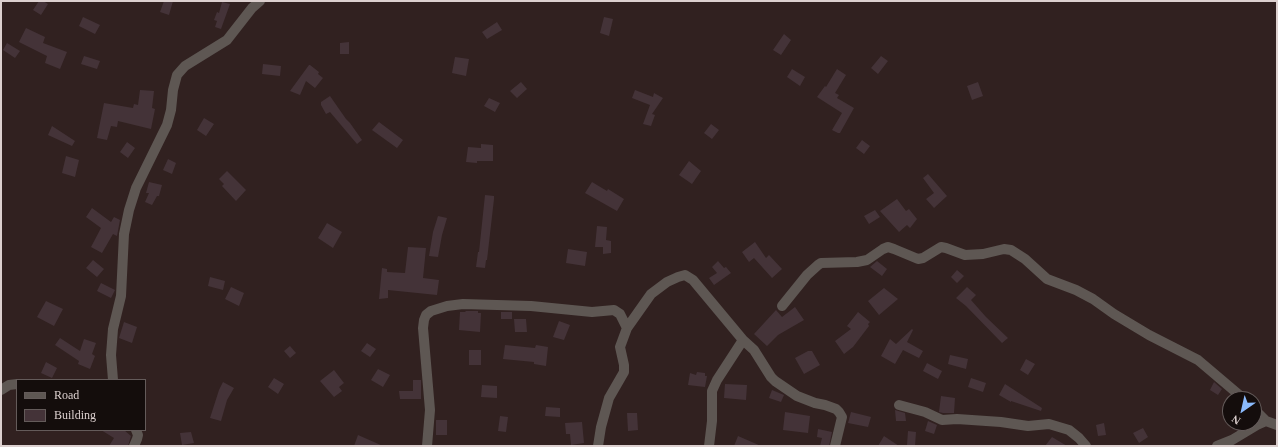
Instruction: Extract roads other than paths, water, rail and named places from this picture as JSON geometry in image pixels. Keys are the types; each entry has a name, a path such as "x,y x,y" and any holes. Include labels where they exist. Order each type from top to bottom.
{"street":[{"path":"113,379 111,355 113,329 121,296 124,234 136,188 167,125 177,74 185,66 227,40 252,8 260,1"},
{"path":"782,306 807,275 821,263 857,262 867,260 883,249 888,248 918,259 923,258 940,248 946,248 965,255 1011,250 1021,256 1047,279 1076,290 1149,335 1198,360 1235,391"},
{"path":"598,446 601,427 609,398 624,372 620,347 627,328 651,294 667,282 678,277 685,276 694,280 743,340 754,350 771,377 782,387 797,396 836,409 839,412 842,418 835,446"},
{"path":"427,446 430,410 422,328 426,315 430,311 447,306 463,304 531,306 592,312 614,310 620,314 627,328"},
{"path":"709,446 712,421 712,391 717,380 743,340"},
{"path":"1,390 8,385 16,384"},
{"path":"899,405 924,412 942,420 957,419 1001,422 1028,426 1049,424 1069,430 1086,446"},
{"path":"1262,417 1266,421 1277,425"},
{"path":"1217,446 1232,440 1256,425 1266,421"},
{"path":"134,446 138,439 136,431"}]}
